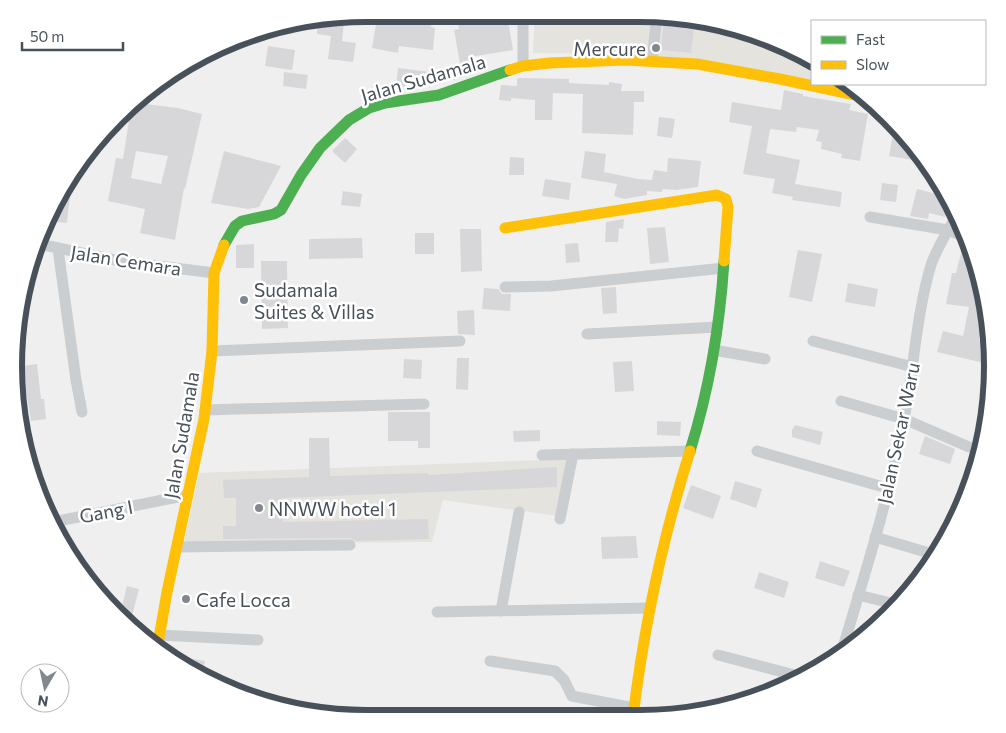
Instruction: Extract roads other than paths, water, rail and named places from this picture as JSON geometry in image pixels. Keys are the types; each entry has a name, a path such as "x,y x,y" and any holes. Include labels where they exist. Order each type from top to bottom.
{"street":[{"path":"522,22 522,66"},
{"path":"652,61 656,23"},
{"name":"Jalan Sudamala","path":"159,640 167,592 205,410 212,351 214,274 221,250 235,226 281,210 301,175 320,148 349,120 369,108 445,93 522,66 549,63 652,61 697,64 732,69 848,94"},
{"path":"505,228 718,195 726,199 728,207 724,268 714,350 700,418 672,511 649,608 634,710"},
{"path":"870,217 948,230 956,233"},
{"name":"Jalan Sekar Waru","path":"843,644 875,537 904,419 924,298 932,265 952,223"},
{"name":"Jalan Cemara","path":"45,245 120,261 214,274"},
{"path":"58,248 82,412"},
{"path":"504,287 551,286 724,268"},
{"path":"587,334 717,327"},
{"path":"212,351 460,341"},
{"path":"814,341 913,367"},
{"path":"714,350 765,359"},
{"path":"841,401 904,419 969,447"},
{"path":"205,410 424,404"},
{"path":"542,455 691,452"},
{"path":"757,452 887,488"},
{"path":"560,519 573,454"},
{"name":"Gang I","path":"59,521 188,495"},
{"path":"501,611 519,512"},
{"path":"875,537 929,553"},
{"path":"177,547 350,545"},
{"path":"858,595 890,602"},
{"path":"437,612 649,608"},
{"path":"160,635 258,640"},
{"path":"718,655 793,675"},
{"path":"490,661 552,670 561,676 570,693 575,697 626,710"}],"place":[{"name":"Mercure","path":"656,48"},
{"name":"Sudamala Suites & Villas","path":"244,300"},
{"name":"NNWW hotel 1","path":"259,508"},
{"name":"Cafe Locca","path":"186,599"}]}
